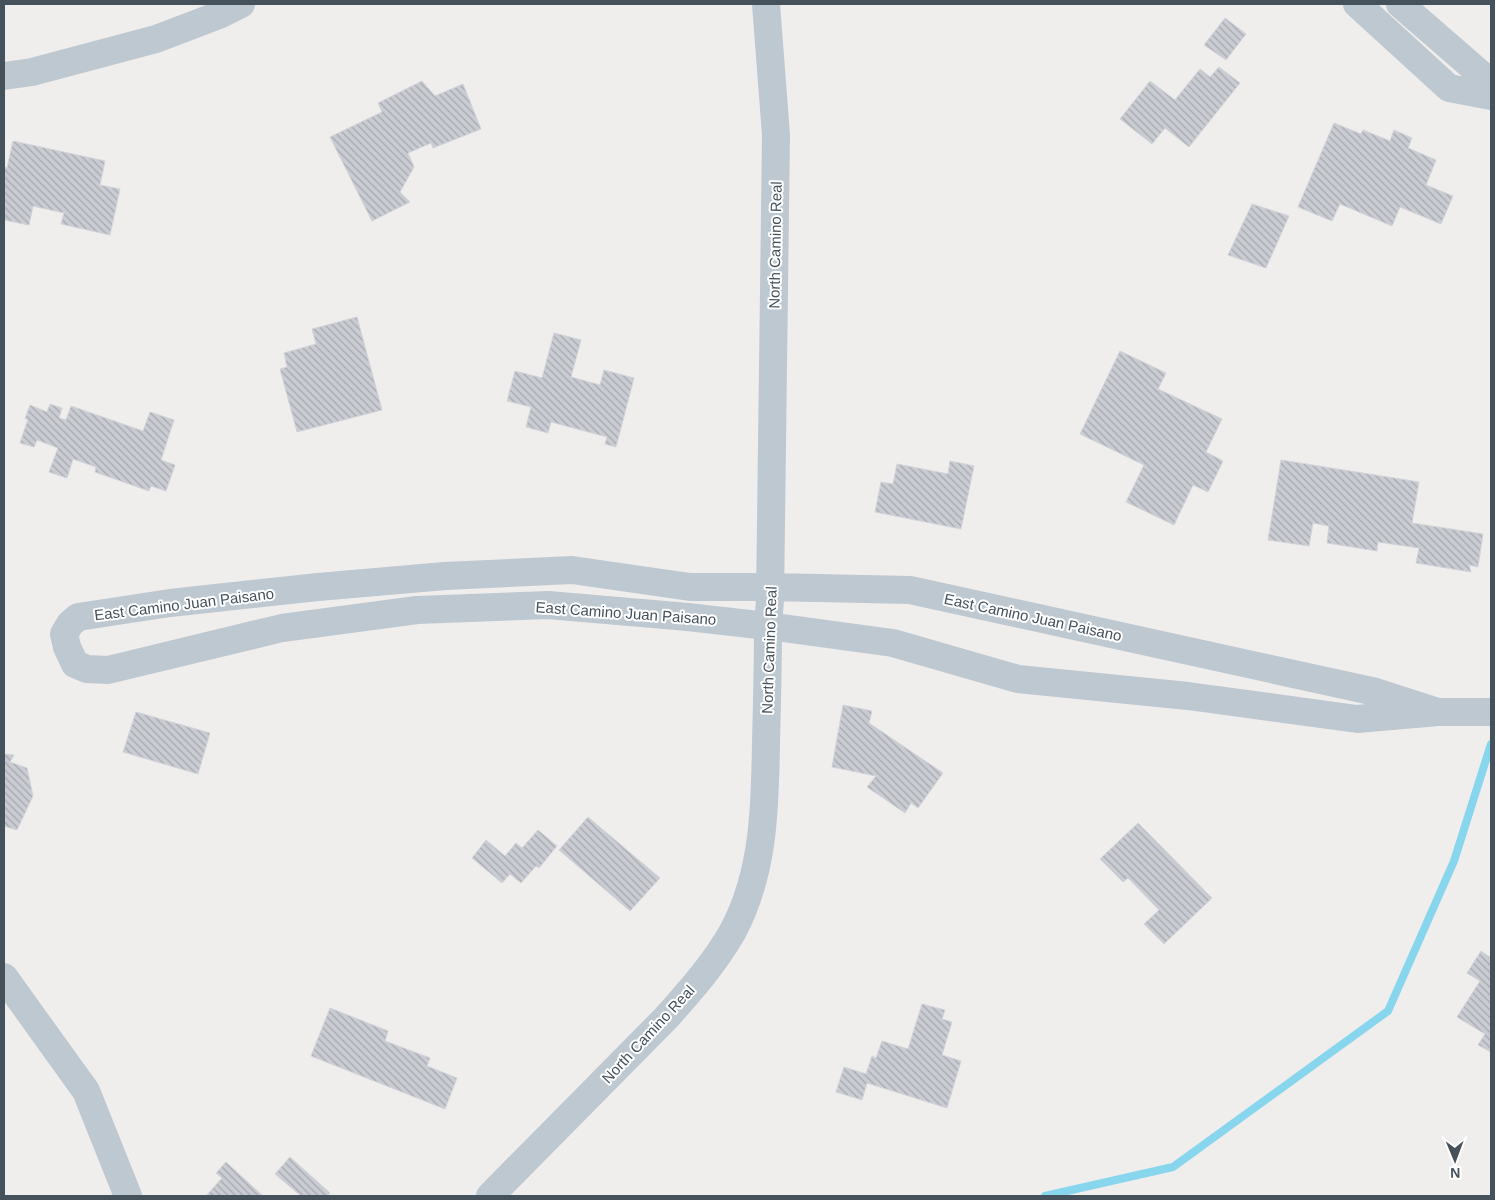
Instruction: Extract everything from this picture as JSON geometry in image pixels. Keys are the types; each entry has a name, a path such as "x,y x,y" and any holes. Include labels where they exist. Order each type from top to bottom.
{"street":[{"path":"4,76 32,72 156,39 241,4"},
{"name":"North Camino Real","path":"490,1196 688,994 733,931 752,883 757,863 765,801 776,135 766,4"},
{"path":"1357,4 1449,88 1491,96"},
{"path":"1400,4 1491,83"},
{"name":"East Camino Juan Paisano","path":"1438,712 1376,692 910,590 770,587 690,588 572,570 445,576 170,603 78,617 70,624 64,634 67,647 75,664 87,669 108,670 282,628 417,610 548,605 688,617 893,643 1018,679 1188,696 1357,719 1438,712 1491,712"},
{"path":"4,977 86,1091 128,1196"}],"building":[{"path":"1225,18 1246,34 1226,60 1204,45"},
{"path":"1219,67 1240,83 1189,147 1165,128 1152,144 1120,119 1150,81 1175,100 1200,69 1210,77"},
{"path":"422,81 435,96 463,84 481,129 433,148 431,143 408,153 414,167 400,192 410,202 372,221 330,137 382,112 378,103"},
{"path":"1334,123 1361,134 1363,130 1390,141 1394,130 1412,138 1408,148 1436,160 1426,185 1453,196 1441,224 1400,207 1392,226 1340,204 1332,221 1298,207"},
{"path":"13,141 105,161 100,185 120,189 110,235 61,224 64,213 33,206 29,225 4,220 4,167 7,168"},
{"path":"1252,204 1289,216 1266,268 1228,255"},
{"path":"357,317 382,410 297,432 280,369 287,367 284,353 316,344 312,329"},
{"path":"554,333 581,340 571,377 600,385 604,370 634,378 616,447 605,444 607,437 551,422 548,433 526,427 531,407 507,401 515,371 542,378"},
{"path":"1120,351 1166,373 1158,389 1222,419 1206,452 1223,461 1208,492 1193,485 1174,525 1126,502 1144,465 1080,434"},
{"path":"50,404 62,408 59,418 66,420 71,406 143,431 150,412 174,420 161,460 175,465 166,491 151,486 149,491 95,472 96,467 73,459 67,478 49,472 58,448 37,440 34,447 20,443 28,419 25,419 30,405 47,412"},
{"path":"1281,460 1419,482 1412,523 1483,534 1478,567 1469,565 1471,572 1416,563 1419,548 1378,542 1377,551 1327,543 1329,526 1313,523 1309,546 1268,540"},
{"path":"950,461 974,466 961,529 875,512 881,482 893,484 897,464 948,474"},
{"path":"843,705 872,711 869,723 943,773 918,808 911,803 905,813 867,787 876,776 832,767"},
{"path":"136,712 210,733 198,774 123,752"},
{"path":"4,754 14,755 10,762 27,768 33,796 17,830 4,826"},
{"path":"588,817 660,878 630,911 559,850"},
{"path":"1138,823 1212,898 1164,944 1144,924 1159,910 1128,878 1123,882 1100,859"},
{"path":"538,830 557,846 539,868 536,866 521,883 510,874 502,883 472,858 486,840 505,856 516,843 522,848"},
{"path":"1481,951 1491,958 1491,1052 1478,1045 1485,1034 1457,1017 1480,981 1467,973"},
{"path":"922,1004 945,1010 942,1019 952,1022 942,1055 961,1061 947,1108 867,1083 862,1100 836,1092 844,1067 866,1074 872,1056 876,1058 882,1041 908,1049"},
{"path":"330,1008 388,1031 385,1041 430,1058 427,1066 457,1078 445,1109 311,1056"},
{"path":"290,1157 330,1193 327,1196 301,1196 275,1174"},
{"path":"226,1162 263,1196 206,1196 222,1178 216,1173"}],"waterway":[{"path":"1045,1196 1173,1167 1388,1011 1454,861 1491,744"}]}
